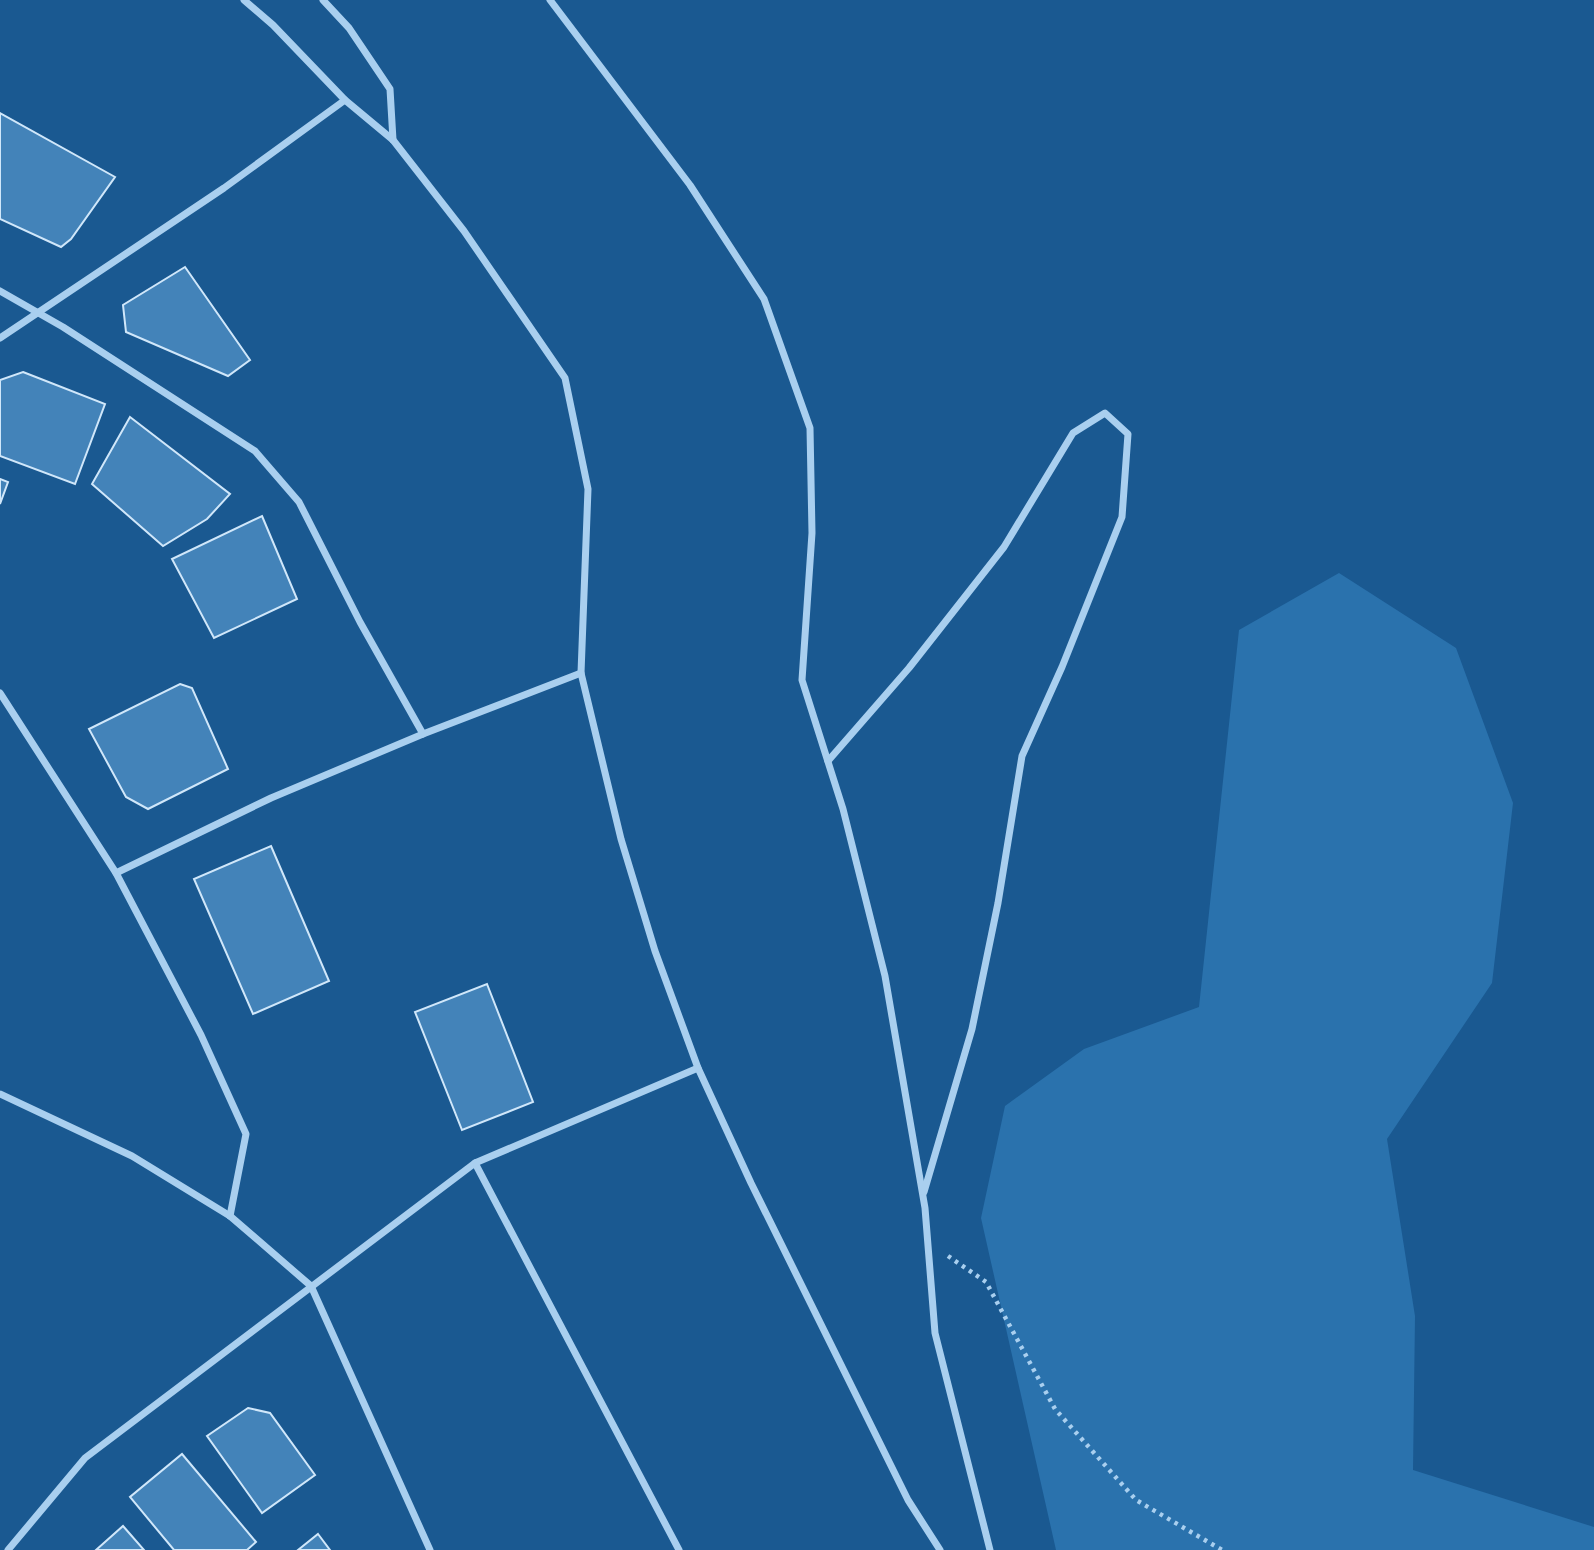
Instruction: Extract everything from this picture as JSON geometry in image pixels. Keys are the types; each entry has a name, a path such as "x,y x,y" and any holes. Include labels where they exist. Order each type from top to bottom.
{"street":[{"path":"244,0 273,25 345,100 393,140 464,231 565,378 588,489 581,673 621,839 655,951 698,1068 751,1183 908,1500 940,1550"},
{"path":"323,0 349,28 390,89 393,140"},
{"path":"550,0 690,185 764,299 810,428 812,533 802,680 843,809 885,976 923,1195 935,1333 989,1550"},
{"path":"0,338 224,188 345,100"},
{"path":"0,291 255,451 299,502 360,622 423,734"},
{"path":"828,761 909,668 1003,547 1073,433 1105,413 1128,434 1122,517 1062,667 1021,756 998,904 972,1029 923,1195"},
{"path":"117,873 271,798 423,734 581,673"},
{"path":"0,693 117,873 201,1035 246,1134 230,1216"},
{"path":"8,1550 85,1458 475,1163 698,1068"},
{"path":"0,1094 132,1156 230,1216 311,1286 430,1550"},
{"path":"475,1163 679,1550"}],"path":[{"path":"928,1242 986,1282 1055,1409 1136,1500 1222,1550"}],"shaded area":[{"path":"1339,573 1456,648 1513,803 1492,983 1387,1139 1415,1316 1413,1470 1594,1527 1594,1550 1056,1550 981,1218 1005,1106 1084,1049 1199,1007 1239,630"}],"building":[{"path":"0,113 115,177 71,239 61,247 0,219"},
{"path":"185,267 250,360 228,376 126,332 123,305"},
{"path":"23,372 105,404 75,484 0,456 0,380"},
{"path":"130,417 230,494 207,519 163,546 92,484"},
{"path":"0,479 8,482 0,504"},
{"path":"262,516 297,599 214,638 172,559"},
{"path":"180,684 192,688 228,769 148,809 126,797 89,729"},
{"path":"271,846 329,981 253,1014 194,879"},
{"path":"487,984 533,1102 462,1130 415,1012"},
{"path":"248,1408 270,1413 315,1475 262,1513 207,1436"},
{"path":"182,1454 256,1542 247,1550 174,1550 130,1497"},
{"path":"123,1526 144,1550 96,1550"},
{"path":"318,1534 330,1550 298,1550"}]}
